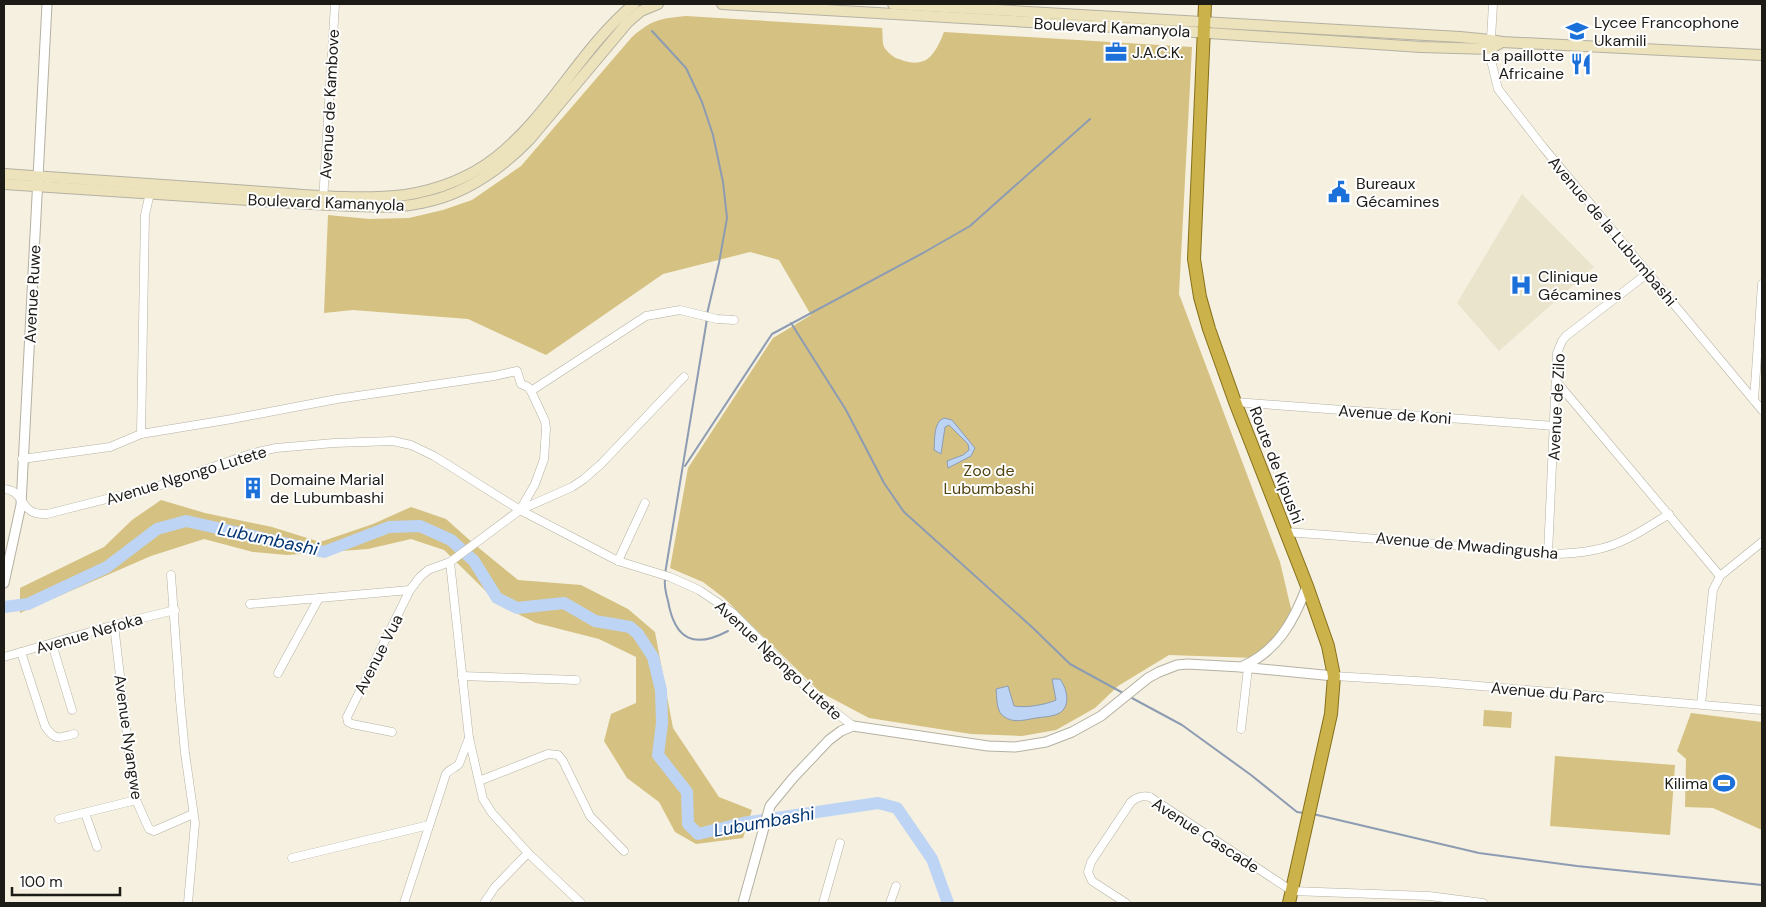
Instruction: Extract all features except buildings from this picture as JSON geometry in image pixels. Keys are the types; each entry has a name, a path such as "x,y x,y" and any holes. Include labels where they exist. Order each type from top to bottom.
{"highway":[{"name":"Route de Kipushi","path":"1205,4 1195,266 1200,297 1235,402 1308,586 1328,646 1334,676 1331,714 1290,897"}],"main road":[{"name":"Boulevard Kamanyola","path":"4,184 38,181 323,200 392,207 421,203 463,190 493,172 515,155 628,22 637,6 658,4"},
{"name":"Boulevard Kamanyola","path":"722,4 1009,12"},
{"name":"Boulevard Kamanyola","path":"893,4 1204,27 1490,44"},
{"path":"1490,44 1502,42 1762,55"},
{"name":"Boulevard Kamanyola","path":"4,174 38,181 150,193 323,200"}],"street":[{"name":"Avenue Ruwe","path":"4,583 21,499 47,4"},
{"name":"Avenue de Kambove","path":"323,200 335,4"},
{"name":"Avenue de la Lubumbashi","path":"1493,4 1490,44 1493,71 1498,89 1549,154 1762,410"},
{"path":"141,434 146,216 150,193"},
{"name":"Avenue de Zilo","path":"1548,554 1557,353 1562,341 1648,273"},
{"path":"1754,400 1762,284"},
{"path":"531,391 646,316 680,310 717,319 734,320"},
{"path":"22,459 110,447 141,434 338,399 494,376 515,370 521,384 528,387 531,391 545,421 547,438 544,459 535,484 520,510"},
{"path":"520,510 572,487 584,479 601,464 684,377"},
{"path":"1556,381 1720,576"},
{"name":"Avenue de Koni","path":"1235,402 1554,426"},
{"name":"Avenue Ngongo Lutete","path":"4,489 14,492 21,499 27,510 38,515 158,486 254,453 269,450 334,443 393,441 411,445 434,456 520,510 618,561 660,573 699,590 733,613 816,698 853,726 988,746 1015,747 1046,742 1072,732 1101,716 1159,672 1178,665 1244,667 1334,676"},
{"path":"618,561 645,504"},
{"name":"Avenue Vua","path":"392,732 352,724 348,722 347,717 410,590 428,570 451,561 520,510"},
{"name":"Avenue de Mwadingusha","path":"1286,532 1548,554 1595,550 1613,545 1640,532 1669,514"},
{"path":"1701,704 1713,590 1720,576 1762,542"},
{"path":"451,561 469,738 483,799 492,813 528,853 581,903"},
{"path":"171,575 180,700 195,823 188,903"},
{"path":"1241,728 1244,667 1259,657 1280,638 1292,621 1308,586"},
{"path":"250,604 410,590"},
{"path":"278,673 319,598"},
{"name":"Avenue Nefoka","path":"4,657 114,625 175,610"},
{"name":"Avenue Nyangwe","path":"114,625 136,800 151,831 193,814"},
{"path":"52,644 72,710"},
{"path":"22,652 45,726 55,738 74,734"},
{"path":"462,676 576,680"},
{"name":"Avenue du Parc","path":"1334,676 1433,682 1762,710"},
{"path":"743,903 763,832 766,814 777,796 818,751 835,736 853,726"},
{"path":"404,903 446,774 459,764 469,738"},
{"path":"479,780 548,754 558,755 563,760 590,816 624,851"},
{"name":"Avenue Cascade","path":"1126,903 1092,881 1088,872 1091,862 1131,802 1135,798 1144,796 1158,802 1290,897"},
{"path":"59,819 136,800"},
{"path":"85,813 97,847"},
{"path":"292,858 429,825"},
{"path":"824,903 840,843"},
{"path":"484,903 495,887 528,853"},
{"path":"890,903 896,886"},
{"path":"1290,897 1430,896 1483,903"}],"shaded area":[{"name":"Clinique Gécamines","path":"1522,194 1594,267 1499,351 1457,303"}],"green space":[{"name":"Zoo de Lubumbashi","path":"686,16 882,28 885,49 897,58 916,63 923,61 933,54 944,32 1192,47 1179,294 1280,562 1293,617 1255,658 1169,655 1118,686 1095,708 1056,730 1022,736 971,734 869,718 820,692 724,598 703,582 670,568 688,468 773,338 811,315 779,260 750,252 663,274 546,355 468,319 353,310 324,313 328,215 369,219 409,218 443,210 472,200 521,166 632,37 651,23"},
{"path":"161,500 205,513 272,527 320,542 373,524 411,507 446,519 518,580 581,585 628,609 655,632 673,728 719,797 752,810 743,838 696,844 675,832 659,802 627,778 604,741 611,714 636,703 636,657 599,639 536,623 500,605 444,550 411,539 368,549 287,555 253,552 204,539 151,556 20,613 20,588 104,547 132,520"},
{"path":"1484,710 1512,712 1511,728 1483,726"},
{"name":"Kilima","path":"1691,713 1762,722 1762,830 1713,808 1685,807 1686,759 1677,751"},
{"path":"1555,756 1675,765 1670,835 1550,826"}],"water":[{"path":"944,418 952,420 975,448 971,456 948,468 947,461 963,455 969,450 968,444 949,425 945,427 941,454 934,450 936,427 940,420"},
{"path":"1052,679 1060,679 1065,689 1066,704 1060,712 1055,715 1018,721 1010,720 1002,715 998,706 996,689 1008,686 1014,706 1041,705 1056,700"}],"waterway":[{"path":"652,31 686,68 702,102 713,135 723,182 727,218 707,314"},
{"path":"685,466 772,334 970,226 1090,119"},
{"path":"665,574 707,319"},
{"path":"791,323 846,410 884,483 904,512 1033,628 1070,664 1123,693"},
{"name":"Lubumbashi","path":"4,607 28,604 107,567 157,529 186,521 324,552 389,527 420,526 451,540 474,561 497,598 517,608 564,603 595,621 630,627 638,634 653,657 661,690 662,723 658,755 687,792 688,824 698,834 743,823 878,803 897,808 932,859 948,903"},
{"path":"665,578 665,590 671,614 681,632 696,640 716,636 728,631"},
{"path":"1130,697 1182,725 1251,775 1297,812 1304,813"},
{"path":"1313,814 1479,853 1577,866 1762,885"}],"place":[{"name":"Lycee Francophone Ukamili","path":"1577,31"},
{"name":"J.A.C.K.","path":"1116,52"},
{"name":"La paillotte Africaine","path":"1581,64"},
{"name":"Bureaux Gécamines","path":"1339,192"},
{"name":"Clinique Gécamines","path":"1521,285"},
{"name":"Domaine Marial de Lubumbashi","path":"253,488"},
{"name":"Kilima","path":"1724,783"}]}
